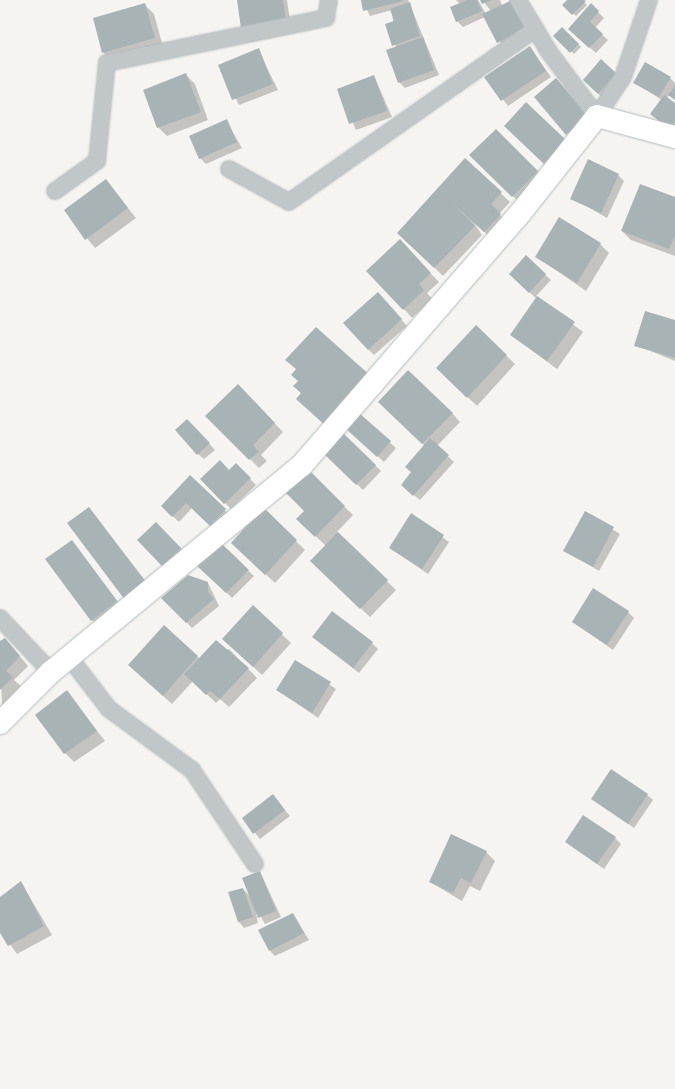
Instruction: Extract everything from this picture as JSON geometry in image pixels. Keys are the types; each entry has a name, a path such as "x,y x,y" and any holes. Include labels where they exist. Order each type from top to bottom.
{"street":[{"path":"55,191 97,161 107,63 326,18 329,0"},
{"path":"518,0 535,29 597,116 675,137"},
{"path":"0,723 51,672 302,465 518,216 597,116 623,77 649,0"},
{"path":"228,168 289,202 535,29"},
{"path":"0,618 51,672"},
{"path":"69,657 109,709 192,770 255,864"}],"building":[{"path":"237,0 283,0 286,22 241,28"},
{"path":"361,0 402,0 403,1 363,11"},
{"path":"467,0 477,0 482,11 456,22 450,7"},
{"path":"480,0 492,0 482,4"},
{"path":"513,0 527,27 497,43 482,14"},
{"path":"567,0 586,1 572,15 562,5"},
{"path":"410,2 420,36 392,46 385,24 394,21 390,9"},
{"path":"145,3 155,38 102,53 93,18"},
{"path":"591,3 599,11 590,22 603,34 589,48 568,29"},
{"path":"562,27 579,44 570,53 553,36"},
{"path":"423,37 434,70 398,83 386,50"},
{"path":"530,46 546,71 501,101 484,77"},
{"path":"259,48 273,84 232,100 218,65"},
{"path":"601,59 616,73 598,94 583,80"},
{"path":"645,62 671,77 659,97 633,83"},
{"path":"186,73 201,112 157,128 143,90"},
{"path":"374,75 387,111 349,124 337,89"},
{"path":"556,78 588,116 566,135 534,97"},
{"path":"675,86 675,100 668,95"},
{"path":"664,95 675,103 675,121 669,129 650,114"},
{"path":"526,102 566,140 544,164 504,126"},
{"path":"227,119 237,142 199,159 189,136"},
{"path":"496,129 538,171 512,197 469,155"},
{"path":"465,158 502,192 491,204 501,214 484,232 453,204 475,226 434,268 397,233"},
{"path":"588,159 619,174 601,213 570,199"},
{"path":"106,179 128,208 85,240 64,210"},
{"path":"640,184 675,197 675,236 669,249 621,231"},
{"path":"559,217 601,243 577,283 535,257"},
{"path":"400,239 431,273 419,284 424,290 403,310 366,271"},
{"path":"526,255 546,274 529,293 509,274"},
{"path":"378,292 402,319 368,350 343,323"},
{"path":"537,296 575,322 547,361 510,335"},
{"path":"645,311 675,320 675,358 634,346"},
{"path":"476,325 507,355 467,398 436,368"},
{"path":"316,327 372,377 327,427 296,399 301,393 293,386 298,381 291,375 296,369 285,360"},
{"path":"408,370 453,413 422,444 378,402"},
{"path":"238,384 275,423 253,445 259,452 249,460 205,416"},
{"path":"359,413 391,441 377,457 345,428"},
{"path":"187,419 210,443 197,455 175,430"},
{"path":"342,432 376,465 356,485 323,453"},
{"path":"430,438 449,455 413,496 401,485 411,472 405,467"},
{"path":"220,460 229,470 236,463 251,478 224,504 200,479"},
{"path":"308,469 345,506 315,537 296,519 304,511 285,492"},
{"path":"190,475 226,509 210,526 186,503 172,517 161,506"},
{"path":"89,507 147,584 125,600 67,523"},
{"path":"263,507 297,540 265,575 231,543"},
{"path":"585,511 614,527 593,567 563,551"},
{"path":"411,513 444,535 422,569 389,548"},
{"path":"156,522 181,548 162,566 137,540"},
{"path":"338,532 388,580 360,609 310,561"},
{"path":"72,540 117,601 91,621 45,559"},
{"path":"220,542 249,570 226,593 197,566"},
{"path":"188,575 208,582 208,592 214,599 186,623 161,598"},
{"path":"593,588 629,611 607,645 572,622"},
{"path":"253,605 283,633 253,667 222,639"},
{"path":"332,611 373,642 353,668 312,637"},
{"path":"164,625 198,656 163,696 128,665"},
{"path":"5,638 20,656 6,671 13,677 0,690 0,641"},
{"path":"216,640 249,668 220,699 210,691 206,695 184,674"},
{"path":"295,660 331,682 312,713 276,690"},
{"path":"67,690 97,731 64,754 35,715"},
{"path":"611,769 648,794 628,824 591,799"},
{"path":"273,794 285,810 253,834 242,818"},
{"path":"583,815 616,837 597,864 565,842"},
{"path":"451,834 487,851 471,883 461,878 453,893 429,882"},
{"path":"260,871 276,911 258,918 242,878"},
{"path":"21,881 44,926 8,946 0,933 0,897"},
{"path":"243,888 253,917 238,922 228,892"},
{"path":"293,913 304,933 269,951 258,930"}]}
